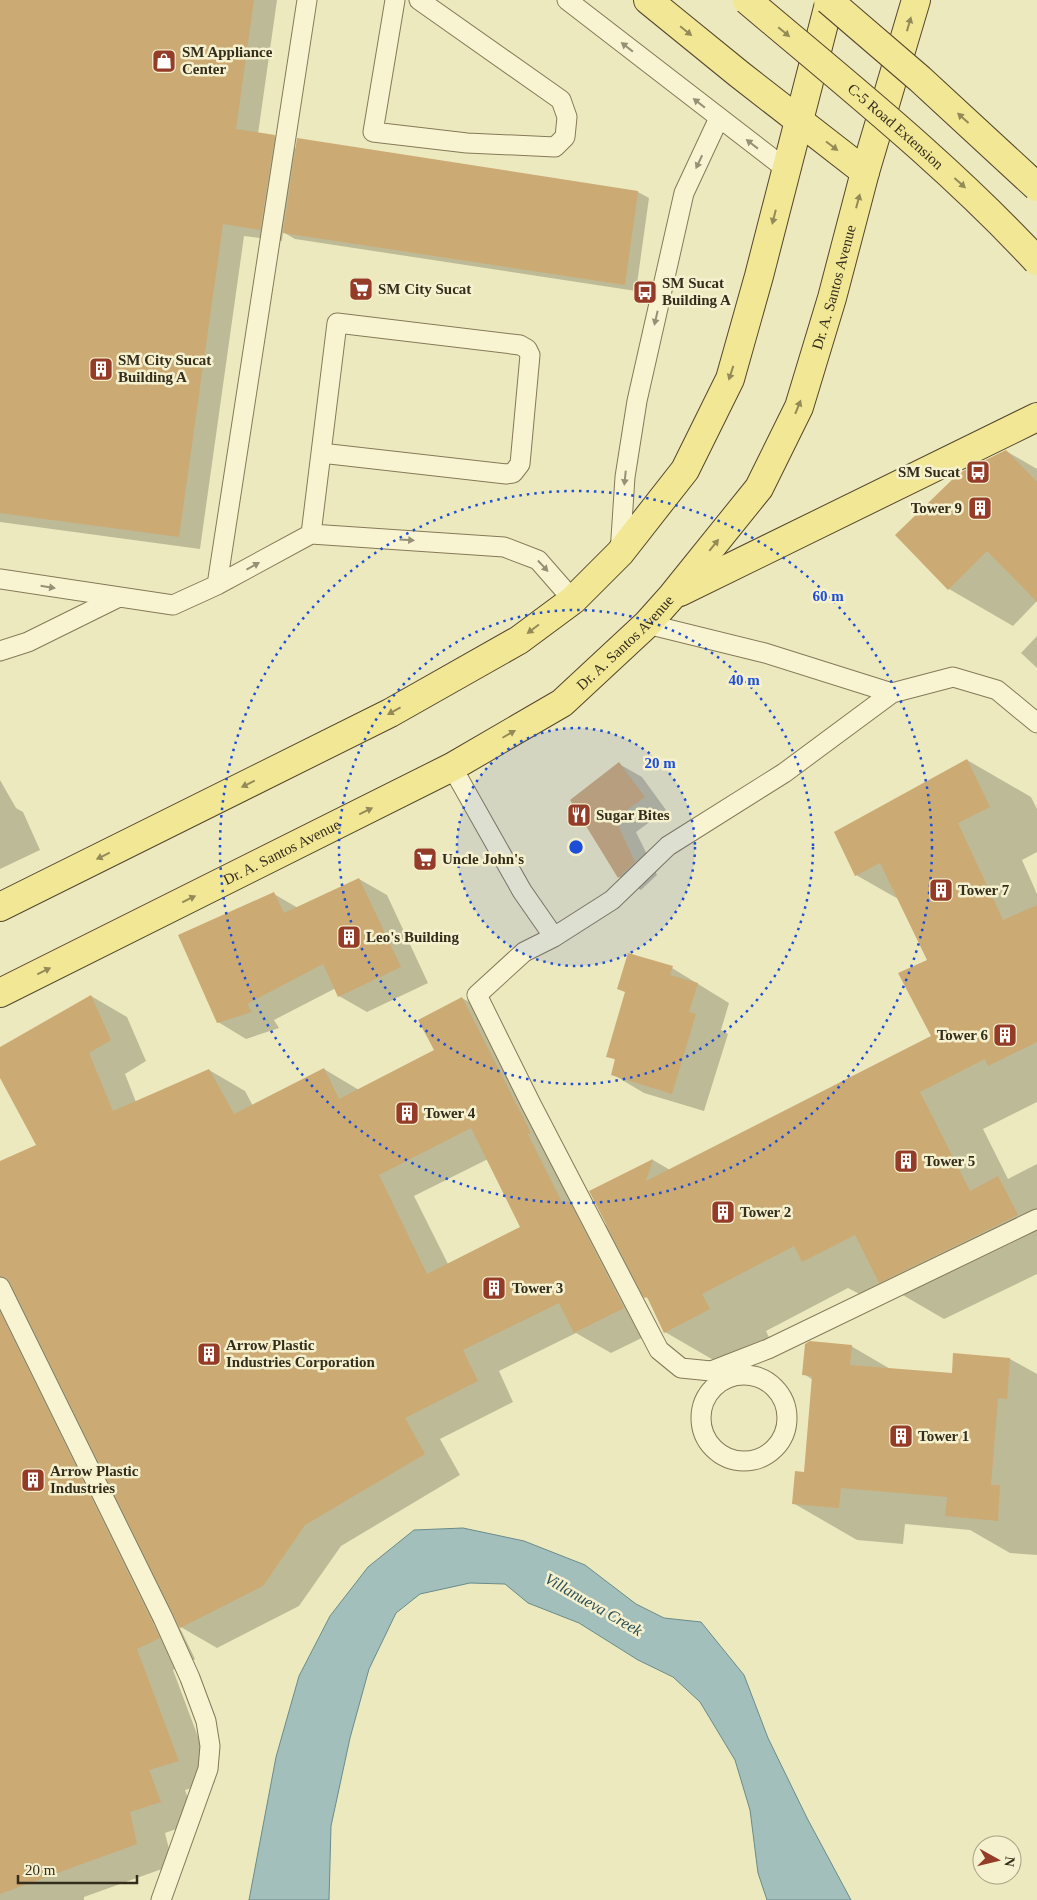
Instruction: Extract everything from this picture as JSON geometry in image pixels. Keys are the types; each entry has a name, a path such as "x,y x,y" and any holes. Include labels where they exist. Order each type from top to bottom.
{"main road":[{"path":"648,0 866,172"},
{"name":"C-5 Road Extension","path":"747,0 928,154 972,194 1037,261"},
{"path":"0,907 390,714 518,640 573,600 620,553 685,470 730,379 759,276 829,0 920,78 1037,187"},
{"name":"Dr. A. Santos Avenue","path":"0,993 452,767 562,703 647,624 759,488 799,407 832,298 916,0"},
{"path":"672,596 1037,417"}],"lane":[{"path":"217,585 307,0"},
{"path":"394,0 373,132 467,143 555,147 565,137 567,117 561,100 419,0"},
{"path":"567,0 786,170"},
{"path":"620,553 625,477 637,401 684,193 719,118"},
{"path":"311,534 337,323 520,345 527,349 530,354 520,464 513,473 506,474 321,453"},
{"path":"0,579 173,605 217,585 311,534 504,547 538,560 573,600"},
{"path":"0,651 28,642 117,598"},
{"path":"647,624 765,653 892,693"},
{"path":"1037,722 998,690 953,677 892,693 784,773 668,846 612,900 554,938 524,952 476,995 659,1350 681,1368 715,1376 753,1376 768,1382 780,1392 786,1407 788,1423 783,1439 772,1452 757,1460 740,1462 723,1457 710,1446 702,1430 701,1412 715,1376 1037,1219"},
{"path":"452,767 522,891 554,938"},
{"path":"0,1288 163,1618 190,1678 206,1721 210,1746 208,1769 160,1900"},
{"path":"768,1349 768,1382"}],"water":[{"name":"Villanueva Creek","path":"463,1528 524,1541 585,1565 636,1604 664,1618 701,1622 744,1675 768,1738 807,1818 851,1900 767,1900 758,1873 750,1810 735,1760 700,1702 673,1677 638,1660 579,1623 528,1603 505,1584 470,1583 420,1594 396,1613 369,1669 350,1738 331,1826 329,1900 249,1900 276,1757 299,1676 330,1616 368,1567 414,1530"}],"building":[{"name":"SM City Sucat Building A","path":"0,0 254,0 236,129 275,135 260,230 223,224 179,537 0,513"},
{"path":"297,138 638,191 625,285 283,233"},
{"name":"Tower 9","path":"1006,450 1037,482 1037,602 987,551 948,590 895,535 959,473"},
{"path":"967,759 990,807 958,823 1003,920 1037,905 1037,1042 988,1066 985,1059 920,1092 970,1191 998,1176 1018,1215 879,1283 855,1235 802,1262 794,1246 702,1294 710,1309 664,1333 647,1297 644,1298 589,1191 653,1159 646,1181 931,1036 898,973 927,960 880,863 855,876 834,832"},
{"path":"619,762 645,797 615,819 635,862 618,878 570,800"},
{"path":"359,878 401,967 338,997 323,964 247,1004 252,1012 217,1023 178,935 274,892 284,913"},
{"path":"628,953 673,966 670,975 698,983 689,1012 696,1014 672,1094 611,1075 615,1059 606,1057 625,992 617,989"},
{"name":"Arrow Plastic Industries Corporation","path":"91,995 111,1040 89,1053 113,1111 209,1069 234,1114 324,1068 339,1099 434,1050 418,1020 462,997 531,1133 528,1134 563,1204 569,1201 624,1308 574,1333 559,1303 463,1350 478,1381 405,1418 425,1454 305,1525 263,1586 180,1628 10,1282 6,1277 0,1276 0,1161 36,1145 0,1078 0,1047","holes":["471,1128 520,1227 427,1274 379,1175"]},
{"path":"0,1312 160,1638 137,1649 179,1761 149,1770 161,1802 130,1812 137,1844 0,1894"},
{"name":"Tower 1","path":"810,1341 852,1345 850,1365 952,1373 953,1353 1010,1358 1007,1399 998,1398 991,1485 1000,1485 998,1521 945,1516 947,1497 841,1488 839,1508 792,1504 795,1471 804,1472 812,1376 802,1375 805,1344"}],"place":[{"name":"SM Appliance Center","path":"164,61"},
{"name":"SM City Sucat","path":"361,289"},
{"name":"SM Sucat Building A","path":"645,292"},
{"name":"SM City Sucat Building A","path":"101,369"},
{"name":"SM Sucat","path":"978,472"},
{"name":"Tower 9","path":"980,508"},
{"name":"Sugar Bites","path":"579,815"},
{"name":"Uncle John's","path":"425,859"},
{"name":"Tower 7","path":"941,890"},
{"name":"Leo's Building","path":"349,937"},
{"name":"Tower 6","path":"1005,1035"},
{"name":"Tower 4","path":"407,1113"},
{"name":"Tower 5","path":"906,1161"},
{"name":"Tower 2","path":"723,1212"},
{"name":"Tower 3","path":"494,1288"},
{"name":"Arrow Plastic Industries Corporation","path":"209,1354"},
{"name":"Tower 1","path":"901,1436"},
{"name":"Arrow Plastic Industries","path":"33,1480"}]}
